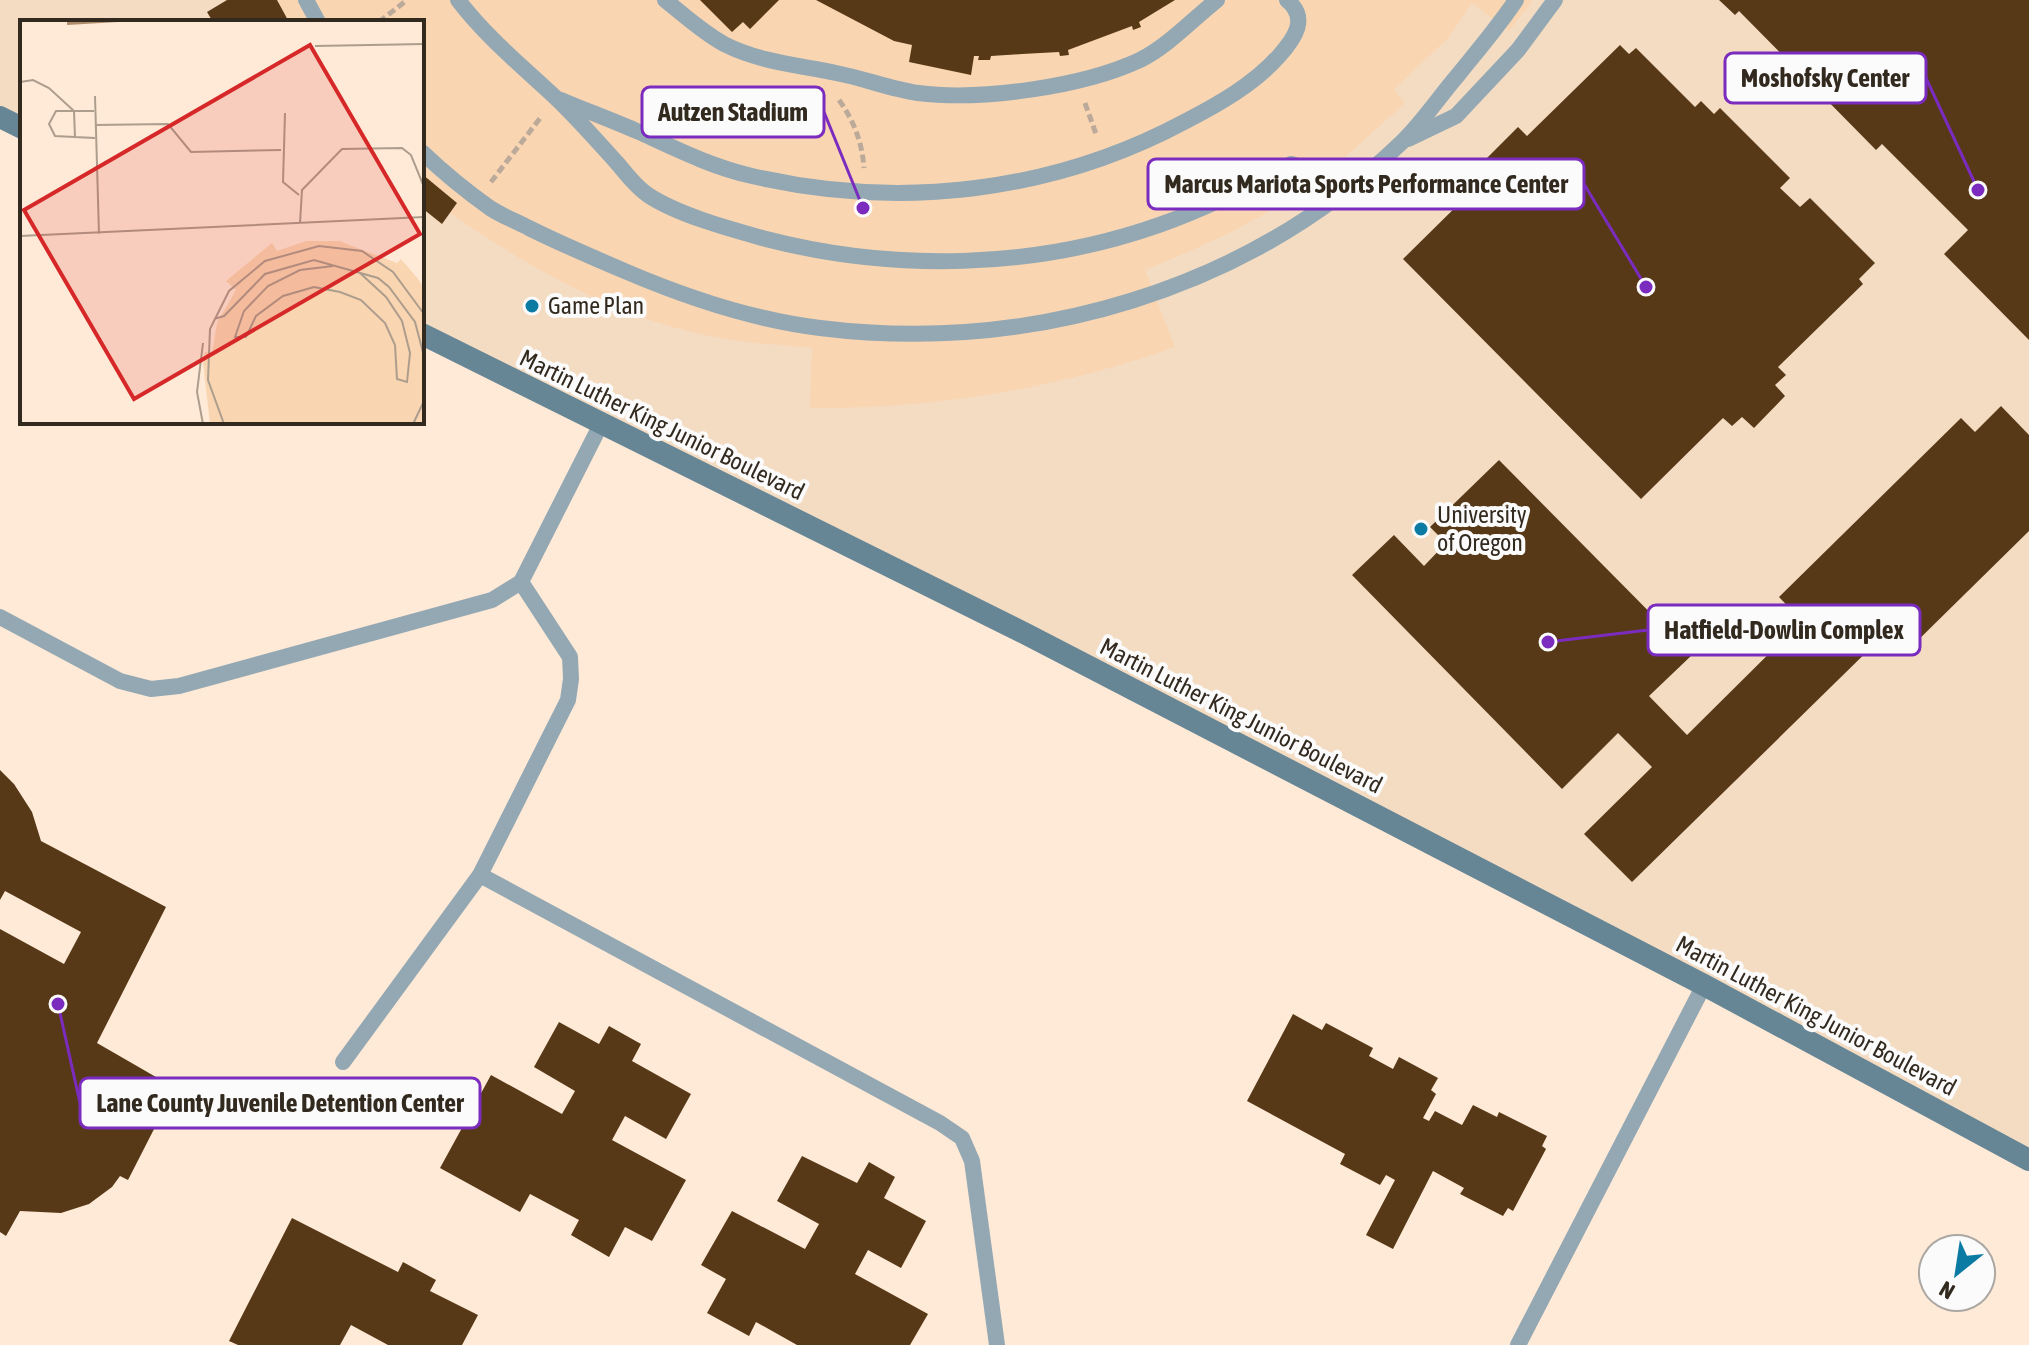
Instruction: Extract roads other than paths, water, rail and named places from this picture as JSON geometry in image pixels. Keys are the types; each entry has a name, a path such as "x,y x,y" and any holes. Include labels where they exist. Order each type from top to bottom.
{"main road":[{"path":"0,117 20,127"},
{"name":"Martin Luther King Junior Boulevard","path":"424,335 1026,634 1704,985 2029,1160"}],"lane":[{"path":"306,0 317,20"},
{"path":"458,0 496,45 556,98 639,188 657,200 725,228 797,246 870,259 945,262 1018,257 1091,244 1158,226 1227,198 1291,164 1354,182"},
{"path":"665,0 705,33 770,61 900,89 938,94 1030,89 1076,81 1142,58 1217,0"},
{"path":"556,98 675,150 748,175 863,193 988,187 1059,173 1105,158 1183,123 1256,78 1273,63 1295,34 1299,21 1295,7 1287,0"},
{"path":"424,154 493,210 569,248 651,282 733,310 819,328 906,334 990,332 1073,318 1189,281 1255,248 1321,208 1404,140 1500,24 1516,0"},
{"path":"1404,140 1456,116 1518,50 1555,0"},
{"path":"0,617 120,681 151,689 179,686 492,600 521,582 601,424"},
{"path":"343,1062 480,875 568,700 570,657 521,582"},
{"path":"480,875 940,1123 962,1138 972,1161 997,1345"},
{"path":"1518,1345 1704,985"}],"place":[{"name":"Moshofsky Center","path":"1978,190"},
{"name":"Autzen Stadium","path":"863,208"},
{"name":"Marcus Mariota Sports Performance Center","path":"1646,287"},
{"name":"Game Plan","path":"532,306"},
{"name":"University of Oregon","path":"1421,529"},
{"name":"Hatfield-Dowlin Complex","path":"1548,642"},
{"name":"Lane County Juvenile Detention Center","path":"58,1004"}]}
